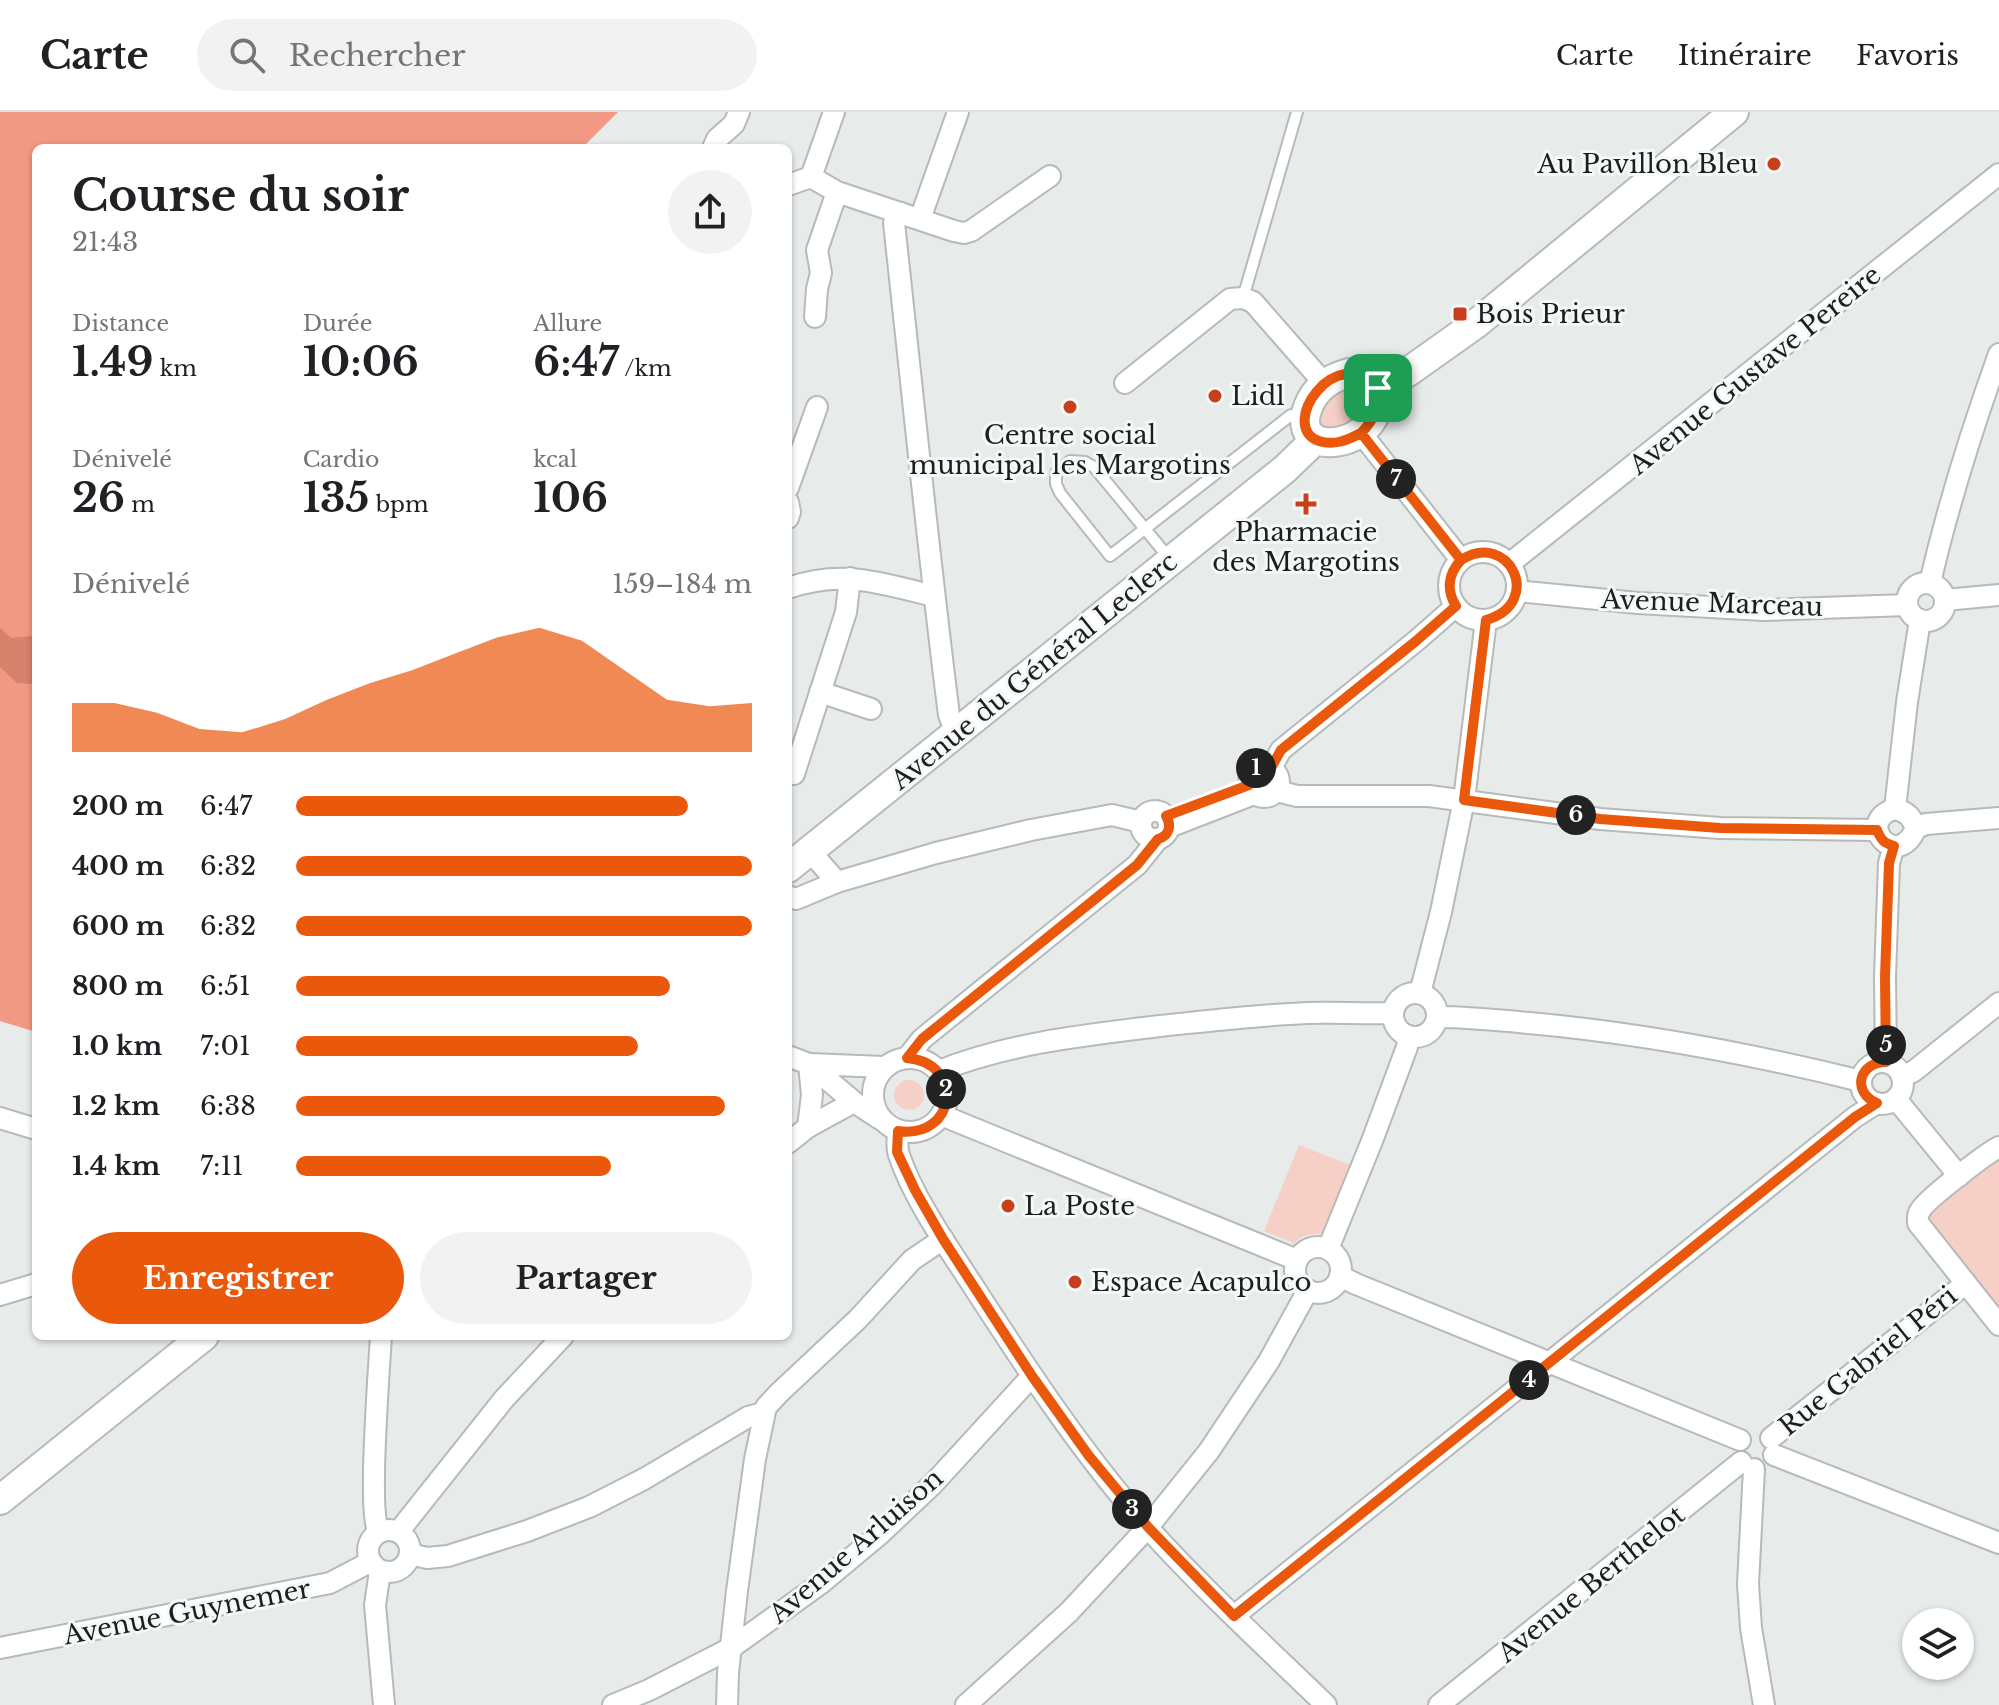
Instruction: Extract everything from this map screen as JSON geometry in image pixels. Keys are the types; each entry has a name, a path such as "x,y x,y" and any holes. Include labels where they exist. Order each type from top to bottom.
{"street":[{"path":"715,144 734,124 739,112"},
{"path":"811,177 834,112"},
{"path":"956,733 949,715 934,596 894,223 910,216 958,112"},
{"path":"1378,388 1408,372 1477,323 1734,112"},
{"name":"Avenue Gustave Pereire","path":"1509,564 1999,174"},
{"path":"792,184 811,177 837,192 964,233 1050,176"},
{"path":"815,317 821,273 817,250 837,192"},
{"path":"1125,383 1230,299 1243,298 1253,302 1323,385"},
{"path":"1930,583 1965,453 1999,354"},
{"path":"1349,373 1367,376 1378,388 1379,404 1375,415 1361,433 1329,443 1309,430 1311,400 1331,380 1349,373"},
{"path":"792,477 817,407"},
{"name":"Avenue du Général Leclerc","path":"799,859 1285,469 1309,430"},
{"path":"1361,433 1461,560"},
{"path":"1486,552 1509,564 1517,582 1517,591 1506,610 1486,620 1469,617 1456,606 1449,582 1461,560 1486,552"},
{"path":"792,587 823,579 850,578 934,596"},
{"path":"794,774 846,612 850,578"},
{"path":"1895,809 1914,613 1908,598 1911,591 1923,583 1937,586 1943,592 1945,600 1941,614 1935,619 1914,613"},
{"name":"Avenue Marceau","path":"1517,591 1638,603 1764,610 1914,613"},
{"path":"1945,600 1999,595"},
{"path":"1271,768 1281,750 1456,606"},
{"path":"1420,993 1441,912 1464,800 1486,620"},
{"path":"820,692 871,709"},
{"path":"1257,768 1271,768 1280,781 1277,791 1264,798 1252,790 1250,775 1257,768"},
{"path":"792,898 796,899 837,882 936,853 1031,830 1112,815 1141,822 1142,831 1148,838 1164,827 1252,790"},
{"path":"1277,791 1297,796 1429,796 1600,819 1705,827 1877,830"},
{"path":"1916,828 1906,812 1895,809 1887,811 1877,823 1880,839 1894,846 1904,844 1916,828 1926,824 1999,818"},
{"path":"907,1058 922,1039 1137,865 1164,827"},
{"path":"1886,1062 1889,863 1894,846"},
{"path":"799,859 837,882"},
{"path":"1413,992 1420,993 1433,1002 1437,1017 1430,1031 1417,1037 1409,1036 1396,1027 1393,1013 1399,999 1413,992"},
{"path":"1902,1077 1914,1071 1999,1003"},
{"path":"939,1071 967,1060 1108,1032 1308,1013 1393,1013"},
{"path":"1437,1017 1641,1035 1720,1049 1861,1081"},
{"path":"1328,1249 1372,1141 1409,1036"},
{"path":"792,1058 809,1064 884,1067"},
{"path":"809,1064 854,1102 891,1126 910,1133 933,1124 946,1105 945,1081 939,1071 919,1059 895,1060 884,1067 877,1077 872,1100 876,1112 891,1126 897,1152 943,1239 1032,1376 1089,1456 1148,1527 1326,1705"},
{"path":"1234,1616 1855,1117 1886,1101 1901,1091 1902,1077 1895,1066 1877,1062 1869,1066 1861,1081 1865,1095 1886,1101 1959,1176"},
{"path":"808,1127 812,1095 809,1064"},
{"path":"792,1140 808,1127 854,1102"},
{"path":"941,1115 1297,1260"},
{"path":"0,1118 32,1128"},
{"path":"1999,1147 1921,1208 1918,1219 1918,1223 1999,1325"},
{"path":"727,1705 731,1648 763,1413 770,1401 858,1319 912,1260 943,1239"},
{"path":"1314,1247 1328,1249 1337,1258 1340,1276 1328,1290 1308,1290 1297,1278 1297,1260 1314,1247"},
{"path":"1340,1276 1740,1440"},
{"name":"Rue Gabriel Péri","path":"1773,1446 1965,1284"},
{"path":"0,1295 32,1285"},
{"path":"966,1705 1069,1612 1148,1527 1209,1451 1269,1361 1308,1290"},
{"path":"0,1500 199,1340"},
{"path":"378,1533 374,1498 375,1424 381,1340"},
{"path":"400,1533 476,1432 559,1340"},
{"name":"Avenue Arluison","path":"613,1705 731,1648 820,1584 933,1484 1032,1376"},
{"path":"410,1554 427,1558 448,1556 496,1542 589,1507 644,1479 748,1417 763,1413"},
{"path":"1748,1465 1765,1467 1773,1460 1773,1446 1766,1434 1755,1431 1744,1435 1737,1451 1748,1465 1748,1584 1751,1628 1764,1705"},
{"path":"1773,1446 1999,1543"},
{"name":"Avenue Berthelot","path":"1439,1705 1748,1465"},
{"path":"375,1566 393,1572 408,1560 408,1542 400,1533 389,1530 378,1533 367,1549 375,1566 375,1605 384,1705"},
{"name":"Avenue Guynemer","path":"0,1648 330,1583 375,1566"}],"lane":[{"path":"1243,298 1297,112"},
{"path":"1171,561 1145,529 1094,467 1085,462 1070,461 1056,473 1060,493 1110,556 1145,529 1291,415 1309,430"}],"shaded area":[{"path":"0,112 618,112 586,144 32,144 32,1031 0,1021"},
{"path":"1352,387 1364,389 1366,400 1362,407 1346,424 1326,430 1317,420 1324,405 1340,391"},
{"path":"0,628 11,638 32,636 32,684 17,683 0,667"},
{"path":"909,1080 919,1085 924,1095 919,1105 909,1110 899,1105 894,1095 899,1085"},
{"path":"1299,1145 1350,1165 1324,1233 1303,1236 1294,1243 1264,1231"},
{"path":"1999,1147 1999,1325 1918,1215"}],"place":[{"name":"Au Pavillon Bleu","path":"1774,164"},
{"name":"Bois Prieur","path":"1460,314"},
{"name":"Lidl","path":"1215,396"},
{"name":"Centre social municipal les Margotins","path":"1070,407"},
{"name":"Pharmacie des Margotins","path":"1306,504"},
{"name":"La Poste","path":"1008,1206"},
{"name":"Espace Acapulco","path":"1075,1282"}],"route":[{"path":"1378,388 1367,376 1349,373 1323,385 1306,410 1305,428 1309,436 1329,443 1361,433 1461,560 1477,552 1495,554 1509,564 1517,582 1517,591 1506,610 1486,620 1464,800 1600,819 1720,828 1877,830 1880,839 1894,846 1889,863 1886,1062 1873,1064 1862,1077 1861,1086 1865,1095 1877,1103 1855,1117 1234,1616 1148,1527 1089,1456 1032,1376 915,1190 897,1152 898,1131 910,1133 922,1130 933,1124 946,1105 945,1081 939,1071 930,1063 907,1058 922,1039 1137,865 1158,839 1166,835 1169,823 1166,816 1249,785 1253,771 1261,767 1271,768 1281,750 1456,606 1449,582 1461,560 1382,462 1361,433 1375,415 1380,396 1378,388"}]}
